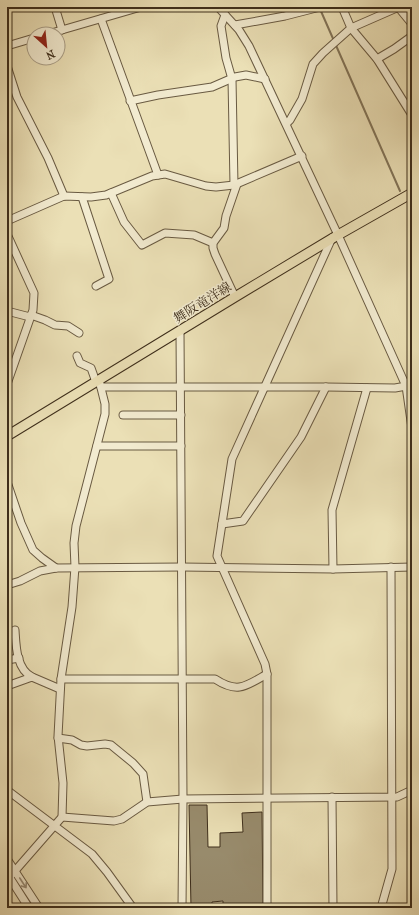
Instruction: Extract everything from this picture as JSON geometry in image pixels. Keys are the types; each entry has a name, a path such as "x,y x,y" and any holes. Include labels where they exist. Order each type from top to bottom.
{"main road":[{"name":"舞阪竜洋線","path":"7,436 98,383 180,330 335,236 412,192"}],"street":[{"path":"55,7 61,26"},
{"path":"66,29 141,7"},
{"path":"218,7 235,25 249,46 302,156 335,236 409,386 412,428"},
{"path":"235,25 285,16 320,7"},
{"path":"342,7 351,28 377,59 412,115"},
{"path":"286,123 290,120 302,99 313,64 351,28 398,7 412,24"},
{"path":"225,15 221,26 226,58 232,79 236,184 226,216 224,228 213,243 213,248 235,297"},
{"path":"101,19 158,175"},
{"path":"377,59 412,36"},
{"path":"7,46 26,40"},
{"path":"7,66 16,97 48,158 64,196"},
{"path":"130,101 158,95 212,87 235,77 246,76 265,79"},
{"path":"7,221 64,196 91,197 111,192 143,179 158,175 165,174 206,186 216,187 236,184 302,156"},
{"path":"111,192 124,222 142,245 165,233 194,235 213,243"},
{"path":"82,197 110,279 96,286"},
{"path":"7,234 34,293 31,316 7,384"},
{"path":"267,908 267,674 265,664 217,556 232,459 335,236"},
{"path":"7,311 45,320 55,325 68,326 78,333"},
{"path":"180,330 183,799 182,908"},
{"path":"29,908 8,877 62,818 63,783 58,738 60,689 72,607 75,568 74,543 76,526 97,446 105,404 91,368 80,363 77,356"},
{"path":"98,383 181,387 395,388 409,386"},
{"path":"222,524 243,520 301,437 326,387"},
{"path":"333,569 332,510 366,388"},
{"path":"123,415 181,415"},
{"path":"97,446 181,446"},
{"path":"7,482 33,550 56,568"},
{"path":"7,585 20,581 40,570 56,568 182,567 333,569 412,567"},
{"path":"382,908 392,869 391,567"},
{"path":"15,630 16,648 19,658 28,674 60,689"},
{"path":"7,660 19,658"},
{"path":"61,678 216,679 223,684 241,687 267,674"},
{"path":"7,686 32,677"},
{"path":"58,738 72,740 81,745 87,746 105,744 111,745 144,774 147,802"},
{"path":"7,790 92,854 133,908"},
{"path":"62,818 122,819 147,802 183,799 397,797 412,790"},
{"path":"332,798 333,908"},
{"path":"7,859 39,908"}],"building":[{"path":"189,805 207,805 208,847 220,847 220,833 243,832 242,813 262,812 263,908 223,908 223,901 212,902 212,908 191,908"}],"waterway":[{"path":"320,9 400,191"}]}
